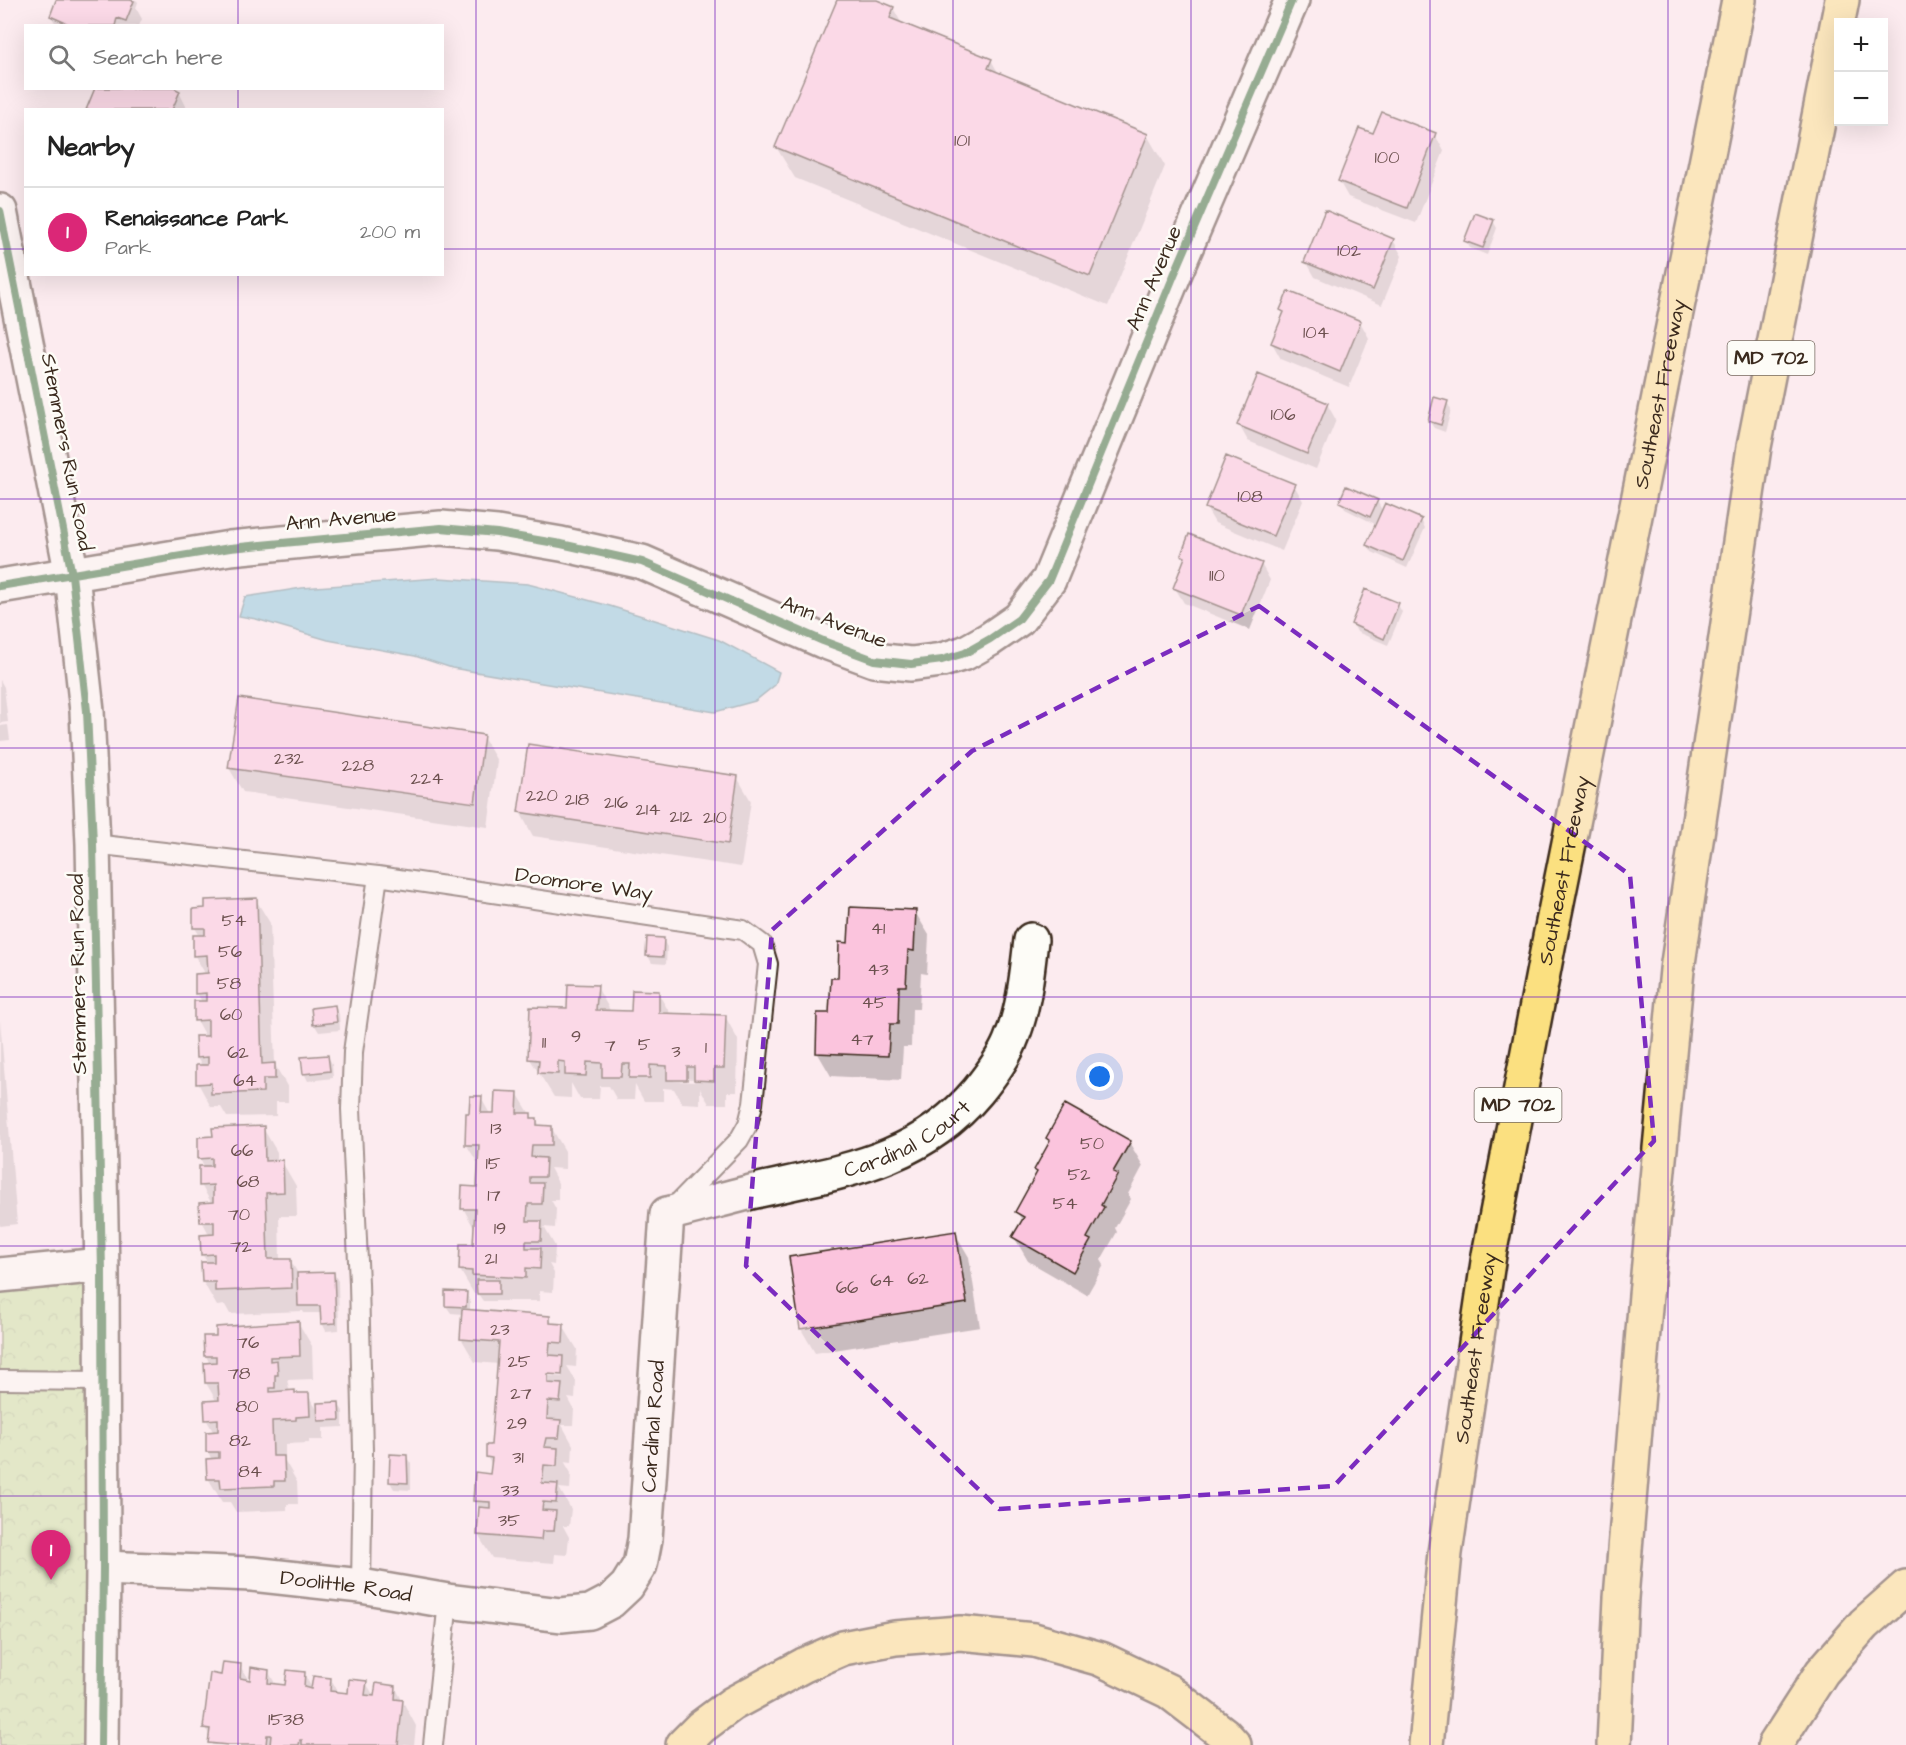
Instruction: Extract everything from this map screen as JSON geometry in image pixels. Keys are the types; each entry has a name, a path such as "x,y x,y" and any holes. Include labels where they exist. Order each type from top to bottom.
{"highway":[{"name":"Southeast Freeway","path":"1426,1745 1445,1552 1489,1255 1553,919 1739,0"},
{"name":"MD 702","path":"1614,1745 1621,1598 1644,1318 1677,970 1754,447 1842,0"},
{"path":"1775,1745 1822,1672 1864,1624 1906,1587"},
{"path":"683,1745 701,1727 732,1704 804,1665 843,1648 895,1638 960,1633 1034,1640 1101,1659 1168,1691 1224,1734 1234,1745"}],"street":[{"name":"Ann Avenue","path":"0,586 253,545 441,528 486,532 561,544 642,562 823,641 874,660 911,664 942,660 965,653 1020,619 1049,580 1174,275 1292,0"},
{"name":"Stemmers Run Road","path":"0,211 72,574 87,711 93,844 101,1265 103,1568 101,1745"},
{"name":"Cardinal Court","path":"667,1214 750,1192 848,1171 907,1148 946,1123 966,1105 989,1077 1010,1043 1020,1010 1031,940"},
{"name":"Cardinal Road","path":"590,1612 610,1601 627,1586 640,1565 645,1539 667,1214"},
{"path":"0,1275 101,1265"},
{"name":"Doolittle Road","path":"103,1568 252,1574 362,1586 448,1601 561,1615 590,1612"}],"lane":[{"name":"Doomore Way","path":"93,844 378,876 743,930 762,944 768,964 753,1104 748,1124 739,1140 667,1214"},
{"path":"362,1586 363,1451 360,1305 351,1109 353,1052 378,876"},
{"path":"0,1380 102,1381"},
{"path":"433,1745 448,1601"}],"highlighted area":[{"path":"1259,606 1630,875 1654,1141 1334,1486 999,1509 746,1266 772,930 972,751"}],"green space":[{"path":"101,1265 97,1745 0,1745 0,1275"}],"water":[{"path":"439,578 528,584 610,606 719,640 779,672 775,685 755,701 715,712 452,668 415,656 328,640 239,616 245,597 302,588"}],"building":[{"path":"56,0 134,1 126,21 117,18 116,24 68,24 50,16"},
{"path":"837,0 877,0 894,7 890,18 992,59 988,68 1148,134 1090,276 775,147"},
{"path":"94,90 180,91 173,108 87,108"},
{"path":"1382,112 1436,133 1407,208 1338,181 1359,128 1373,133"},
{"path":"1325,210 1394,239 1373,290 1304,262"},
{"path":"1475,213 1494,220 1483,248 1464,241"},
{"path":"1288,291 1361,321 1340,372 1271,343 1284,312 1280,310"},
{"path":"1258,374 1328,403 1307,454 1237,425"},
{"path":"1434,397 1448,401 1441,425 1428,421"},
{"path":"1226,456 1295,484 1273,536 1205,508"},
{"path":"1346,486 1378,500 1370,517 1339,502"},
{"path":"1385,503 1422,519 1403,561 1366,545"},
{"path":"1189,534 1262,563 1241,615 1173,588 1185,557 1181,555"},
{"path":"1365,589 1399,603 1384,639 1351,624"},
{"path":"239,698 484,735 475,803 228,768"},
{"path":"528,744 738,776 728,844 518,812"},
{"path":"257,898 262,1064 275,1063 275,1079 263,1079 263,1092 211,1094 211,1083 196,1084 196,1065 208,1065 208,1057 196,1058 195,1036 208,1036 208,1020 194,1021 194,1001 206,1001 206,993 195,994 195,974 208,973 207,955 193,956 193,935 205,935 205,928 193,928 193,909 205,908 205,900"},
{"path":"850,907 916,910 914,951 908,950 906,986 899,986 898,1024 890,1024 888,1056 816,1053 817,1013 829,1013 831,978 838,978 839,942 848,943"},
{"path":"647,937 664,938 663,957 646,956"},
{"path":"568,984 598,985 596,1010 631,1011 632,990 659,991 659,1013 726,1015 724,1068 714,1068 714,1081 694,1080 694,1067 687,1067 687,1080 667,1080 667,1066 650,1065 650,1078 629,1078 630,1064 622,1064 621,1077 602,1077 602,1063 587,1062 586,1076 565,1075 565,1062 558,1061 558,1074 538,1073 539,1060 528,1059 530,1007 567,1008"},
{"path":"335,1005 337,1022 313,1025 311,1008"},
{"path":"328,1055 330,1071 303,1074 301,1057"},
{"path":"495,1091 518,1092 517,1113 531,1113 531,1118 537,1118 537,1125 552,1126 552,1145 532,1145 531,1157 546,1158 545,1177 530,1177 530,1183 543,1183 542,1204 528,1204 527,1221 542,1221 541,1241 526,1241 526,1248 541,1248 540,1269 526,1268 526,1278 472,1275 472,1271 459,1270 460,1244 473,1244 475,1209 461,1209 462,1186 477,1187 479,1145 465,1145 466,1113 469,1113 470,1096 482,1096 481,1113 494,1113"},
{"path":"1065,1104 1131,1141 1113,1172 1118,1174 1087,1238 1091,1240 1073,1272 1012,1237 1024,1217 1015,1212 1037,1172 1034,1170 1050,1141 1046,1138"},
{"path":"264,1126 265,1161 283,1160 284,1192 266,1193 268,1259 291,1259 292,1288 215,1291 215,1282 202,1282 201,1262 214,1262 214,1254 201,1255 200,1235 214,1234 214,1222 200,1222 199,1203 213,1202 213,1185 199,1186 199,1166 212,1166 212,1158 198,1159 198,1137 213,1136 212,1128"},
{"path":"956,1231 967,1303 800,1329 789,1257"},
{"path":"334,1272 336,1323 321,1324 320,1306 298,1306 297,1273"},
{"path":"476,1280 499,1280 499,1294 477,1294"},
{"path":"445,1291 467,1292 466,1307 445,1306"},
{"path":"462,1309 550,1316 550,1323 564,1324 563,1343 550,1342 549,1355 563,1356 562,1375 548,1374 548,1383 562,1384 560,1402 548,1401 547,1419 561,1420 559,1438 546,1438 544,1447 558,1448 557,1466 544,1465 542,1483 558,1484 556,1503 543,1502 542,1510 556,1511 554,1531 542,1531 541,1540 477,1535 479,1507 490,1508 490,1502 473,1501 475,1472 490,1474 492,1458 486,1457 486,1445 491,1445 499,1342 460,1339"},
{"path":"299,1321 300,1356 270,1357 270,1361 277,1360 278,1375 275,1375 275,1388 270,1388 270,1392 295,1390 295,1393 309,1393 310,1416 296,1417 296,1420 272,1421 273,1456 284,1456 285,1481 274,1481 274,1486 221,1488 220,1479 207,1479 206,1459 219,1458 219,1452 206,1452 206,1432 218,1431 218,1419 205,1420 204,1401 219,1400 218,1383 205,1383 204,1363 216,1362 216,1356 204,1356 203,1336 216,1336 216,1327"},
{"path":"339,1402 340,1420 318,1421 317,1403"},
{"path":"390,1454 407,1455 408,1483 389,1482"},
{"path":"223,1662 241,1664 240,1678 250,1680 251,1667 269,1670 268,1683 285,1685 287,1670 305,1672 304,1687 311,1689 313,1676 331,1678 330,1691 348,1693 349,1679 367,1681 365,1695 374,1696 376,1683 396,1686 395,1699 403,1700 398,1745 302,1745 302,1740 300,1740 299,1745 270,1745 271,1735 267,1735 266,1745 208,1743 210,1729 203,1728 210,1673 221,1675"}],"cycle path":[{"path":"0,586 230,548 441,528 497,533 642,562 823,641 874,660 911,664 942,660 965,653 1019,619 1049,580 1174,275 1292,0"},
{"path":"0,211 72,575 87,711 93,844 102,1271 101,1745"}],"place":[{"name":"Renaissance Park","path":"51,1580"}]}
